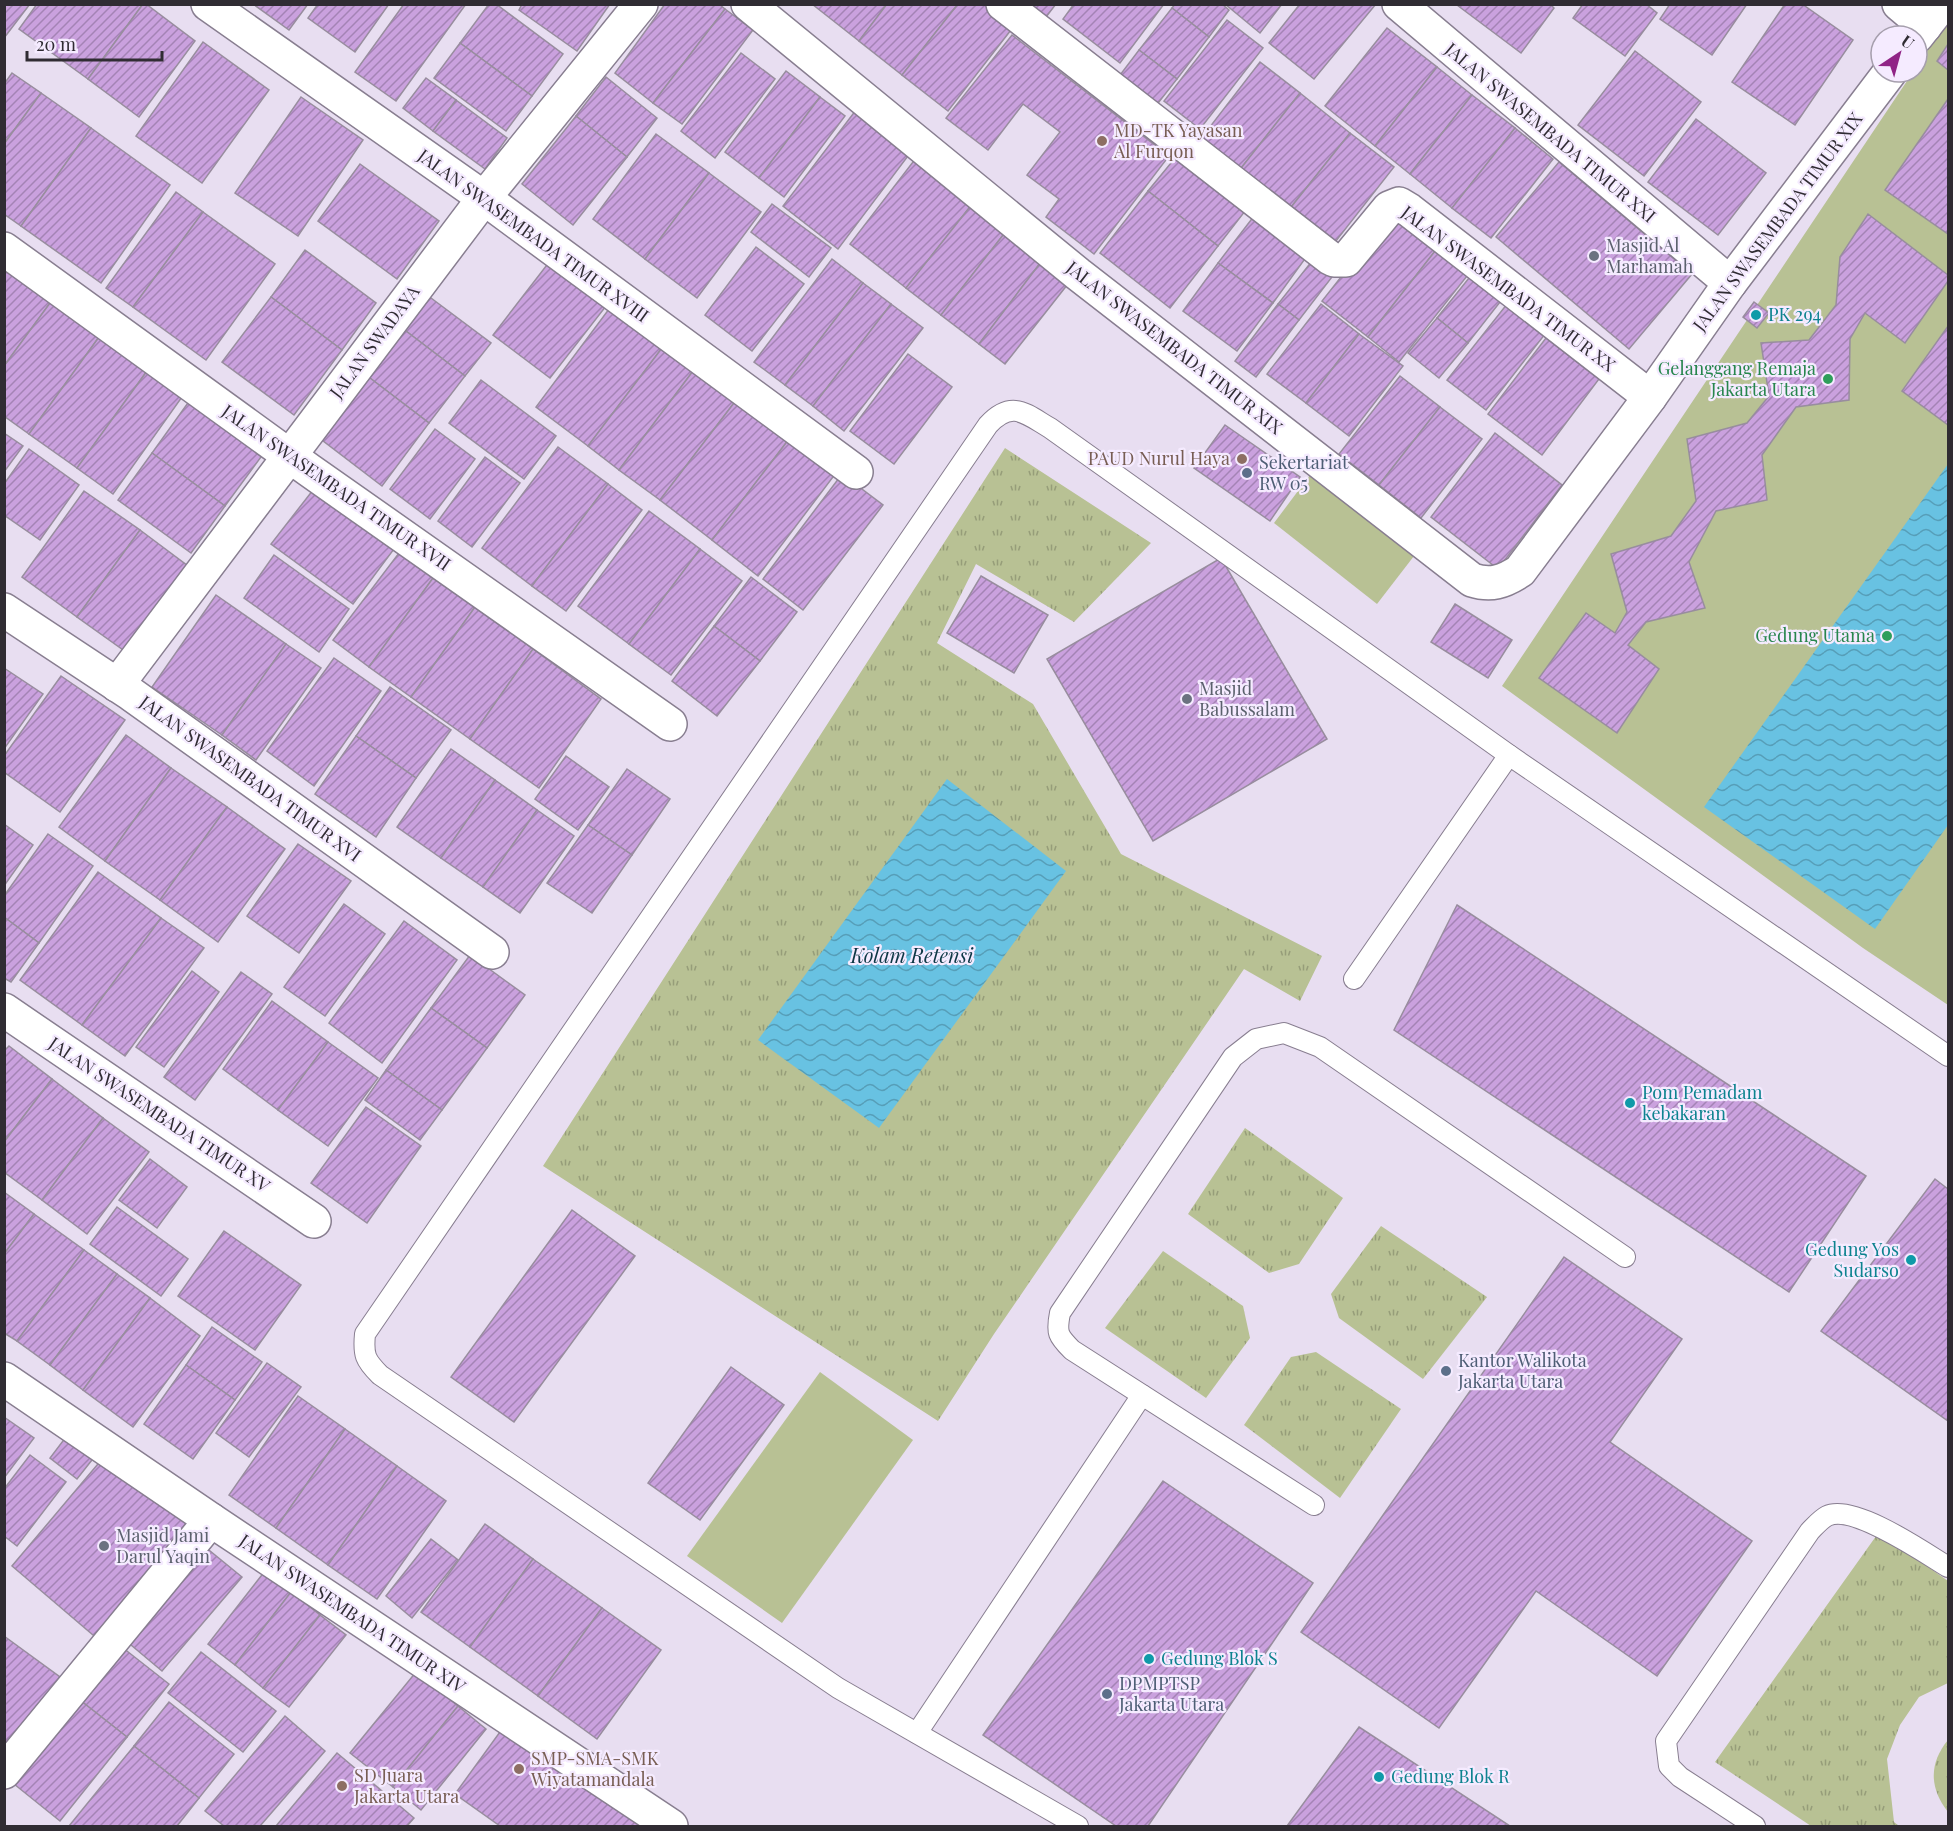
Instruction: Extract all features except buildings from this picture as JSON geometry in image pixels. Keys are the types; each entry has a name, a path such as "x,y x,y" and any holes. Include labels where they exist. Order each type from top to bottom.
{"street":[{"name":"JALAN SWASEMBADA TIMUR XVIII","path":"208,4 484,198 856,472"},
{"name":"JALAN SWADAYA","path":"117,685 484,198 641,4"},
{"name":"JALAN SWASEMBADA TIMUR XIX","path":"748,4 1078,274 1472,580 1485,584 1497,583 1520,571 1650,397 1730,283 1881,84"},
{"name":"JALAN SWASEMBADA TIMUR XX","path":"1003,4 1329,258 1346,260 1389,208 1399,204 1650,397"},
{"name":"JALAN SWASEMBADA TIMUR XXI","path":"1399,4 1730,283"},
{"path":"1899,4 1928,22"},
{"name":"JALAN SWASEMBADA TIMUR XVII","path":"4,249 289,455 670,724"},
{"name":"JALAN SWASEMBADA TIMUR XVI","path":"4,610 117,685 492,952"},
{"name":"JALAN SWASEMBADA TIMUR XV","path":"4,1010 314,1221"},
{"name":"JALAN SWASEMBADA TIMUR XIV","path":"4,1379 671,1827"},
{"path":"4,1772 212,1520"}],"lane":[{"path":"1078,1827 838,1688 380,1375 368,1364 363,1351 365,1334 981,435 998,415 1008,411 1023,412 1050,428 1509,755 1948,1056"},
{"path":"1354,979 1509,755"},
{"path":"1314,1505 1072,1350 1061,1339 1057,1328 1060,1313 1233,1057 1256,1039 1284,1033 1320,1047 1625,1257"},
{"path":"917,1734 1142,1395"},
{"path":"1755,1827 1680,1777 1669,1766 1666,1741 1810,1531 1828,1515 1847,1514 1873,1523 1948,1567"}],"green space":[{"name":"Gelanggang Remaja Jakarta Utara","path":"1948,19 1948,1005 1863,948 1502,686 1905,84 1929,84 1929,48"},
{"path":"1005,448 1151,543 1074,622 976,564 937,643 1033,704 1121,854 1322,956 1300,1001 1244,969 994,1334 938,1421 543,1166"},
{"path":"1310,475 1414,556 1377,604 1274,523"},
{"path":"1245,1128 1343,1198 1299,1264 1269,1273 1188,1214"},
{"path":"1381,1226 1487,1297 1423,1379 1339,1318 1331,1294"},
{"path":"1163,1251 1243,1306 1250,1338 1206,1398 1105,1328"},
{"path":"1316,1352 1401,1409 1340,1498 1244,1425 1291,1357"},
{"path":"820,1372 913,1440 782,1623 687,1556"},
{"path":"1879,1532 1948,1581 1948,1683 1919,1697 1900,1725 1887,1759 1894,1822 1899,1826 1811,1826 1715,1762"},
{"path":"1948,1740 1948,1812 1937,1794 1934,1776 1937,1758"}],"water":[{"name":"Gedung Utama","path":"1948,464 1948,825 1875,929 1704,807"},
{"name":"Kolam Retensi","path":"947,779 1066,871 879,1128 758,1040"}],"place":[{"name":"MD-TK Yayasan Al Furqon","path":"1102,141"},
{"name":"Masjid Al Marhamah","path":"1594,256"},
{"name":"PK 294","path":"1756,315"},
{"name":"Gelanggang Remaja Jakarta Utara","path":"1828,379"},
{"name":"PAUD Nurul Haya","path":"1242,459"},
{"name":"Sekertariat RW 05","path":"1247,473"},
{"name":"Gedung Utama","path":"1887,636"},
{"name":"Masjid Babussalam","path":"1187,699"},
{"name":"Pom Pemadam kebakaran","path":"1630,1103"},
{"name":"Gedung Yos Sudarso","path":"1911,1260"},
{"name":"Kantor Walikota Jakarta Utara","path":"1446,1371"},
{"name":"Masjid Jami Darul Yaqin","path":"104,1546"},
{"name":"Gedung Blok S","path":"1149,1659"},
{"name":"DPMPTSP Jakarta Utara","path":"1107,1694"},
{"name":"SMP-SMA-SMK Wiyatamandala","path":"519,1769"},
{"name":"Gedung Blok R","path":"1379,1777"},
{"name":"SD Juara Jakarta Utara","path":"342,1786"}]}
